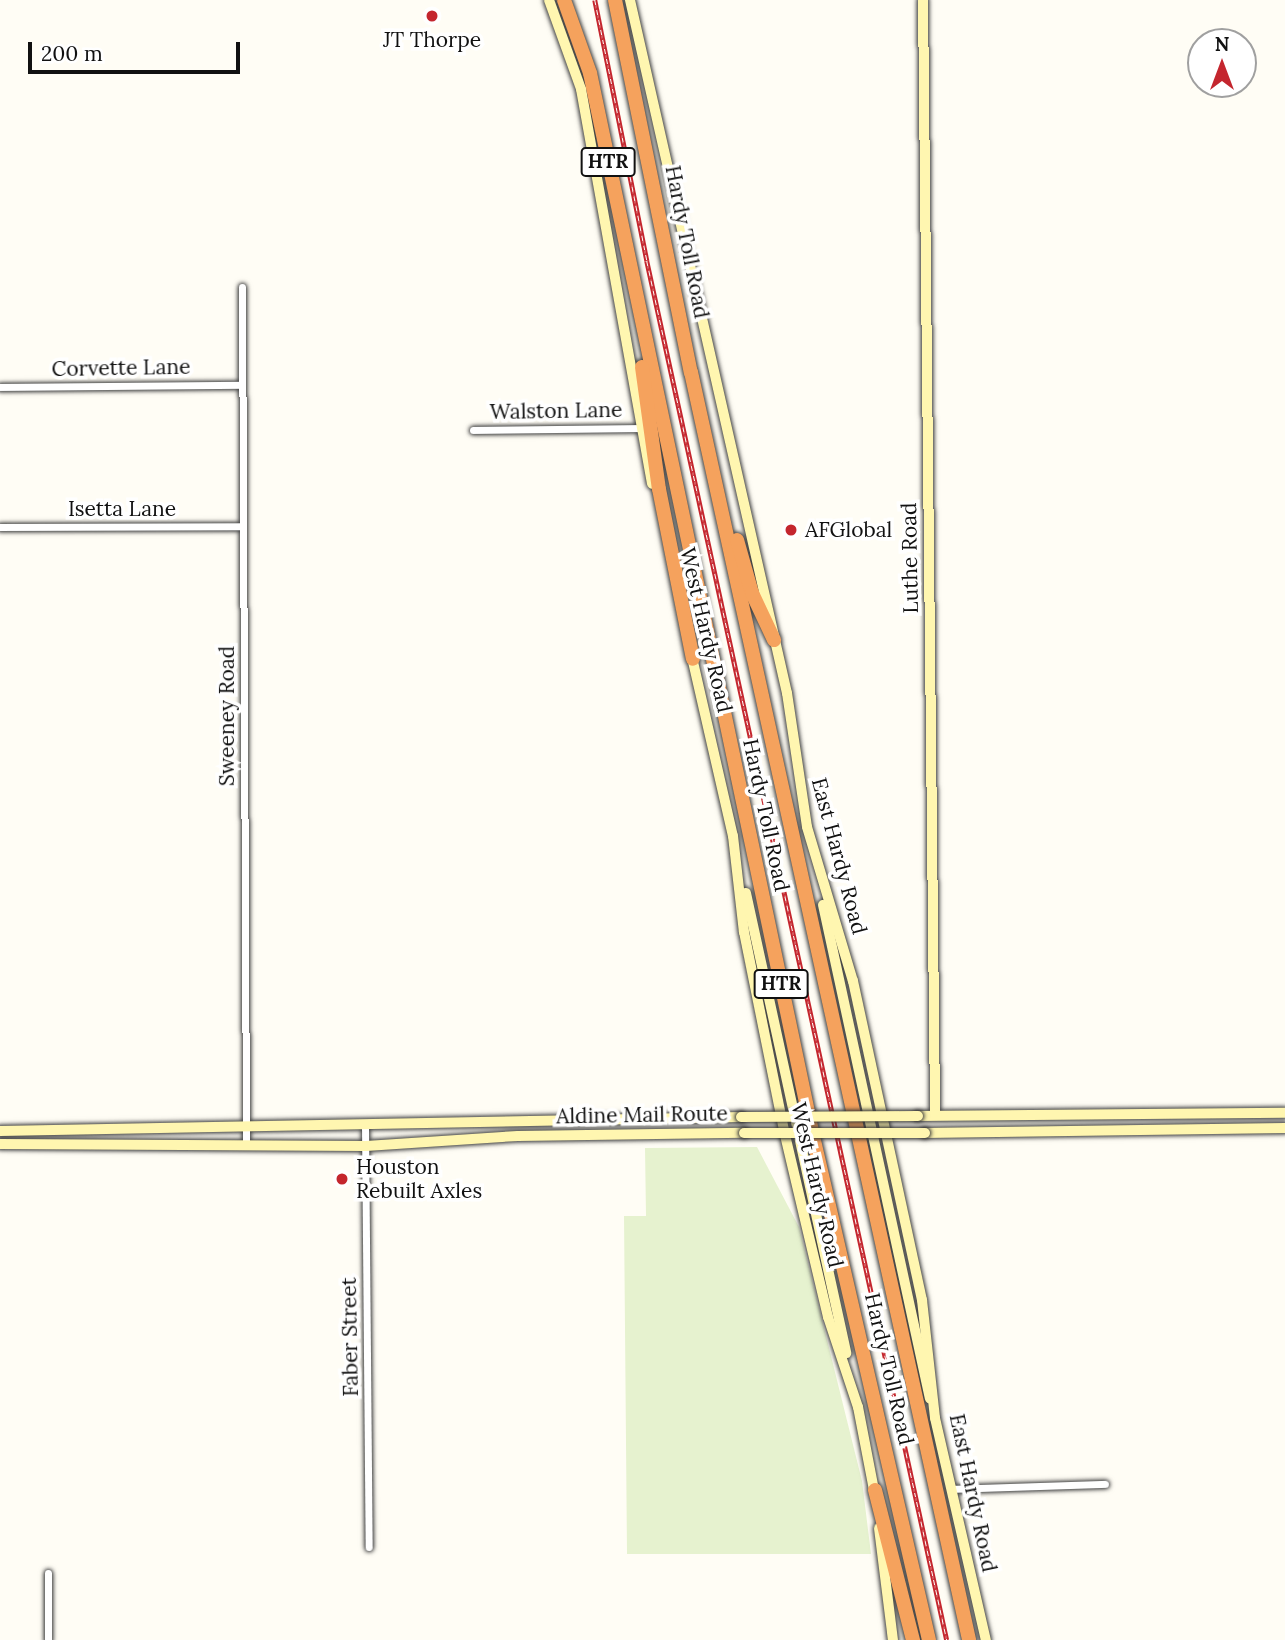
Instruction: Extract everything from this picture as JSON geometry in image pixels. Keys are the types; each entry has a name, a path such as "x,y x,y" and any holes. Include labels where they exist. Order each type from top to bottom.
{"highway":[{"name":"Hardy Toll Road","path":"564,0 590,73 641,327 813,1136 929,1640"},
{"name":"Hardy Toll Road","path":"615,0 655,184 691,372 969,1640"},
{"path":"655,184 751,593 774,640"},
{"path":"641,327 643,389 693,659"},
{"path":"875,1490 913,1640"}],"main road":[{"name":"West Hardy Road","path":"549,0 581,89 640,428 733,836 744,932 782,1122 828,1317 858,1407 875,1490 892,1640"},
{"name":"East Hardy Road","path":"630,0 774,640 807,827 853,981 922,1300 935,1418 986,1640"},
{"name":"Luthe Road","path":"923,0 934,1115"},
{"path":"807,827 867,1117 935,1418"},
{"path":"733,836 858,1407"},
{"name":"Aldine Mail Route","path":"0,1131 365,1126 628,1117 1285,1112"},
{"path":"1066,1113 1066,1131"},
{"path":"1194,1113 1194,1129"},
{"path":"628,1117 631,1135"},
{"path":"482,1121 484,1139"},
{"path":"196,1128 197,1144"},
{"name":"Aldine Mail Route","path":"0,1144 366,1146 484,1139 631,1135 1285,1128"},
{"path":"78,1131 79,1144"}],"street":[{"name":"Sweeney Road","path":"242,287 246,1145"},
{"name":"Corvette Lane","path":"0,387 242,385"},
{"name":"Walston Lane","path":"473,430 640,428"},
{"name":"Isetta Lane","path":"0,527 243,526"},
{"name":"Faber Street","path":"365,1126 369,1547"},
{"path":"952,1489 1105,1484"},
{"path":"48,1573 48,1640"}],"green space":[{"path":"757,1147 799,1227 862,1481 871,1554 627,1554 624,1216 646,1216 645,1148"}],"railway":[{"path":"595,0 647,261 947,1640"}],"place":[{"name":"JT Thorpe","path":"432,16"},
{"name":"AFGlobal","path":"791,530"},
{"name":"Houston Rebuilt Axles","path":"342,1179"}]}
